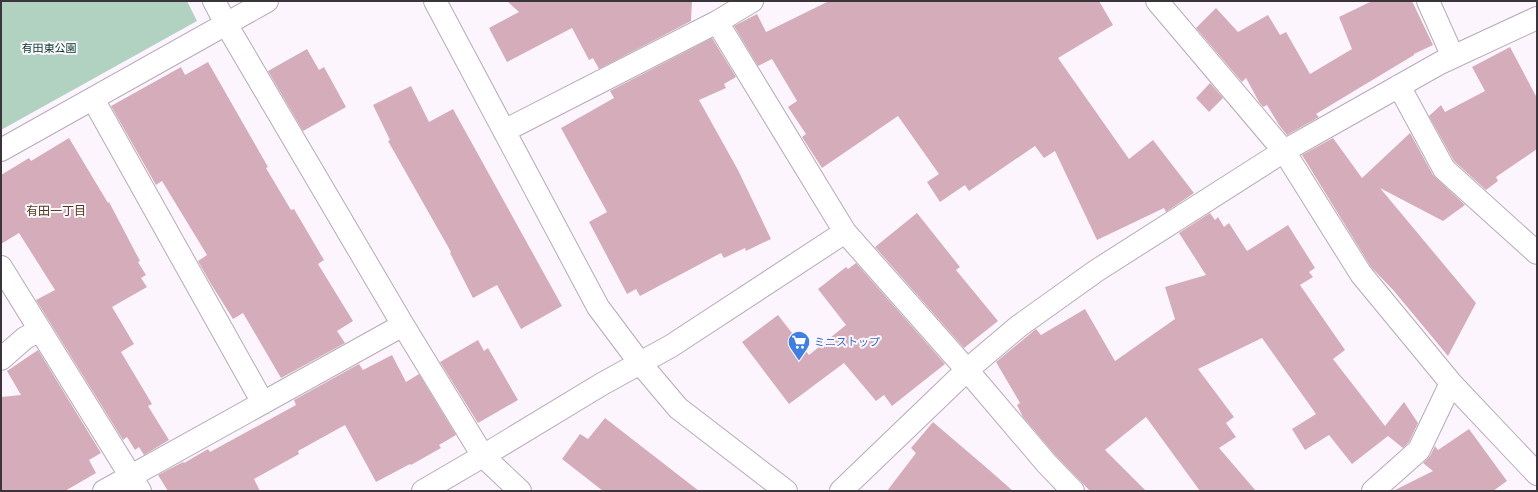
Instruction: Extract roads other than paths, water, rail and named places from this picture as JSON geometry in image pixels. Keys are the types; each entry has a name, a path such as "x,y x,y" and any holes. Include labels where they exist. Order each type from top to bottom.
{"street":[{"path":"214,1 226,24 403,325 483,456 520,491"},
{"path":"1,150 267,1"},
{"path":"434,1 598,307 640,363 678,408 786,491"},
{"path":"504,131 718,22 752,1"},
{"path":"1157,1 1284,151 1362,274 1451,383 1537,474"},
{"path":"1428,1 1453,57"},
{"path":"841,491 967,370 1019,326 1096,271 1284,151 1453,57 1537,18"},
{"path":"718,22 845,232 967,370 1047,464 1073,491"},
{"path":"1399,86 1444,169 1537,253"},
{"path":"93,99 263,403"},
{"path":"423,491 671,346 845,232"},
{"path":"1,267 135,484"},
{"path":"104,491 135,484 263,403 403,325"},
{"path":"1,359 25,338 40,330"},
{"path":"1372,491 1419,450 1451,383"}],"place":[{"name":"ミニストップ","path":"799,362"}],"district":[{"name":"有田一丁目","path":"56,211"}],"park label":[{"name":"有田東公園","path":"49,48"}]}
